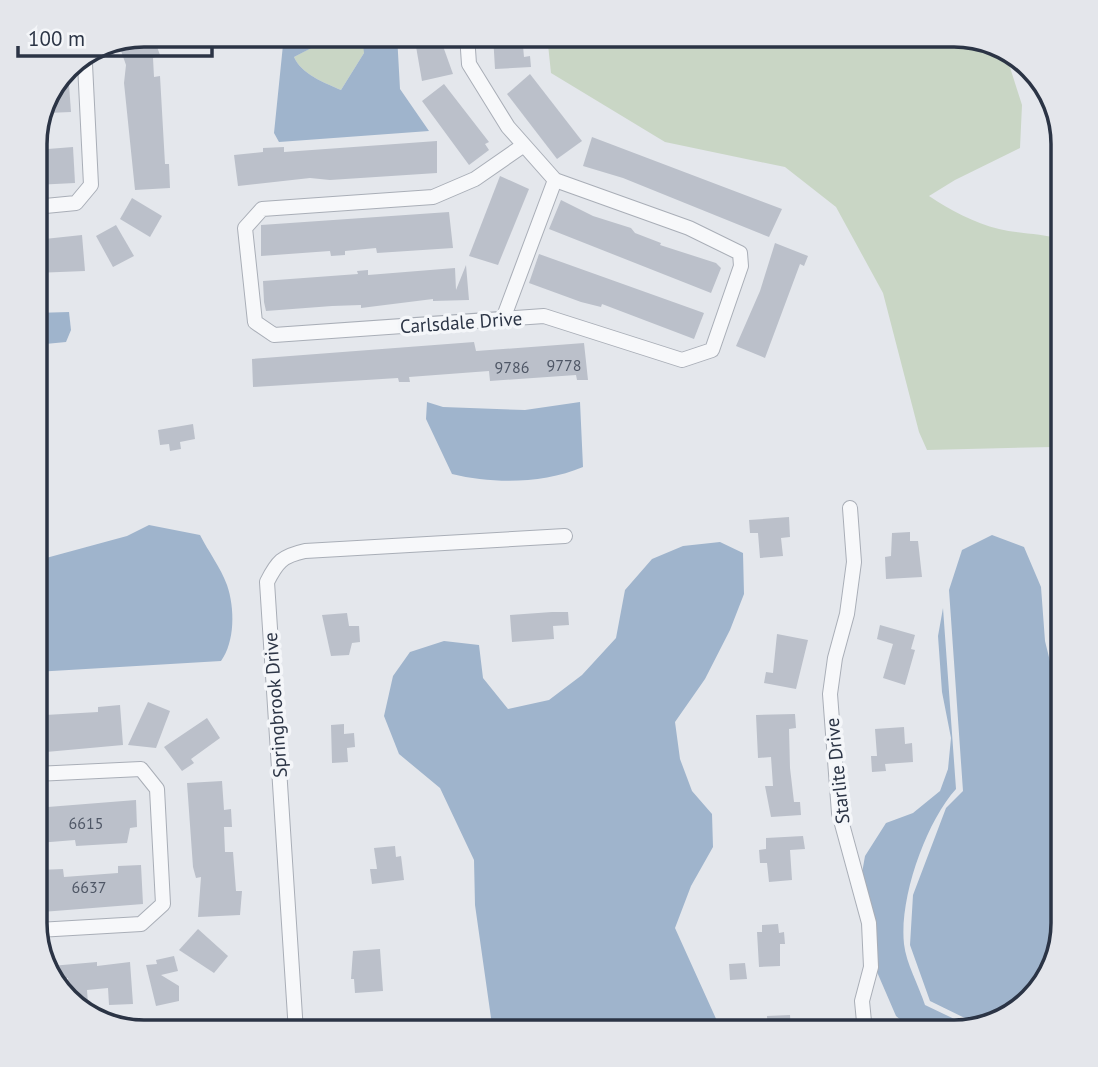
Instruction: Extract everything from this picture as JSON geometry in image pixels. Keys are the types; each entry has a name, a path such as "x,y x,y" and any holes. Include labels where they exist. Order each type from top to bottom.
{"street":[{"name":"Carlsdale Drive","path":"468,47 469,64 508,127 524,145 555,180 689,228 740,253 741,266 712,350 682,360 544,317 274,335 255,322 244,228 261,209 433,197 475,179 524,145"},
{"path":"47,206 76,202 91,185 85,67"},
{"path":"503,319 555,180"},
{"name":"Starlite Drive","path":"850,509 854,562 848,614 835,658 830,694 839,813 869,923 871,967 862,1001 863,1020"},
{"name":"Springbrook Drive","path":"295,1020 267,582 277,562 297,553 565,536"},
{"path":"47,773 141,769 157,789 163,904 141,924 48,929"}],"green space":[{"path":"313,47 364,47 364,53 341,90 308,73 294,57"},
{"path":"548,47 960,47 997,57 1009,65 1022,105 1020,148 929,196 962,216 990,226 1051,237 1051,447 927,450 919,432 883,293 836,207 785,167 665,142 551,73"}],"water":[{"path":"283,47 313,47 294,57 297,63 321,81 341,90 364,53 363,47 398,47 400,89 429,131 279,142 274,133"},
{"path":"69,312 71,330 66,342 47,344 47,313"},
{"path":"427,402 443,407 525,410 580,402 583,467 551,477 518,481 484,480 452,474 426,419"},
{"path":"149,525 200,535 230,594 231,635 226,653 221,661 47,671 47,558 127,536"},
{"path":"992,535 1024,547 1041,587 1045,641 1051,665 1051,922 1047,948 1041,966 1018,996 985,1015 967,1019 930,1001 910,945 913,895 946,808 963,791 949,590 962,550"},
{"path":"720,542 743,553 744,594 730,630 705,679 675,722 680,759 692,791 712,814 713,847 691,886 675,928 717,1020 491,1020 475,905 474,860 440,788 399,754 384,716 393,676 410,652 444,641 479,645 483,678 508,709 549,700 582,675 616,638 625,590 652,559 683,546"},
{"path":"943,608 956,789 935,821 917,862 906,905 904,944 925,1005 956,1020 901,1020 896,1016 877,972 876,921 862,873 865,856 886,823 913,813 940,791 948,769 951,738 942,692 938,636"}],"building":[{"path":"157,47 160,55 153,58 154,77 160,76 165,164 169,164 170,188 135,190 124,83 126,65 121,50"},
{"path":"416,47 443,47 453,74 422,81"},
{"path":"494,47 523,47 524,57 530,56 531,67 495,69"},
{"path":"530,74 582,141 557,159 507,94"},
{"path":"69,83 71,112 53,113"},
{"path":"444,84 489,142 485,144 489,150 469,165 422,101"},
{"path":"592,137 782,209 769,237 623,178 583,166"},
{"path":"437,141 437,173 330,180 310,178 238,186 234,155 263,152 263,148 284,147 284,152"},
{"path":"73,147 75,183 47,184 47,149"},
{"path":"500,176 529,189 498,265 469,256"},
{"path":"132,198 162,216 150,237 120,219"},
{"path":"561,200 593,216 631,228 635,233 661,243 660,245 716,263 721,268 711,293 549,229"},
{"path":"449,212 453,248 377,253 376,248 345,251 345,255 331,256 330,251 261,256 261,225"},
{"path":"116,225 134,256 113,267 96,236"},
{"path":"82,235 85,271 47,273 47,239"},
{"path":"775,243 808,256 804,266 800,264 765,358 736,346 760,291"},
{"path":"539,254 704,313 694,339 602,304 601,307 581,302 529,283"},
{"path":"466,265 469,300 433,299 361,308 361,305 266,311 264,302 263,281 358,274 357,271 368,270 368,275 455,268 456,290"},
{"path":"474,342 476,351 584,343 588,380 577,380 576,375 490,381 489,371 409,377 410,382 399,382 398,378 253,387 252,359"},
{"path":"193,424 195,439 180,442 181,449 170,451 169,444 160,445 158,430"},
{"path":"789,517 790,537 781,538 783,556 760,558 758,533 750,533 749,520"},
{"path":"910,532 910,541 918,541 922,577 886,579 885,557 891,556 892,533"},
{"path":"568,612 569,625 553,626 554,639 512,642 510,615"},
{"path":"347,613 349,626 359,626 360,642 352,643 349,655 331,656 322,615"},
{"path":"880,625 915,635 911,649 915,650 905,685 883,678 893,644 877,639"},
{"path":"777,634 808,640 796,689 764,683 766,672 773,673"},
{"path":"148,702 170,711 156,748 128,745"},
{"path":"120,705 123,745 47,752 47,715 98,712 98,707"},
{"path":"795,714 796,728 789,729 790,768 794,802 800,802 801,815 771,817 765,786 773,786 771,757 758,758 756,715"},
{"path":"207,718 220,738 191,759 194,763 182,771 164,747"},
{"path":"344,724 344,734 354,733 355,747 347,748 348,762 332,763 331,725"},
{"path":"904,727 905,744 912,743 913,762 885,764 886,771 872,772 871,756 877,756 875,729"},
{"path":"222,781 224,810 231,809 232,827 224,827 225,852 233,852 236,891 242,891 240,915 198,917 201,877 196,878 193,867 187,783"},
{"path":"136,800 137,827 130,828 127,843 76,846 75,840 47,842 47,807"},
{"path":"803,836 805,849 790,850 792,880 769,882 767,863 760,863 759,850 766,849 766,838"},
{"path":"395,846 396,857 401,856 404,880 372,884 370,869 377,869 374,848"},
{"path":"141,865 143,904 47,912 47,870 63,869 64,877 118,873 118,866"},
{"path":"778,924 779,933 784,932 785,944 780,944 780,966 759,967 757,932 762,932 762,925"},
{"path":"198,929 228,956 214,973 179,950"},
{"path":"380,949 383,991 355,993 354,979 351,979 353,951"},
{"path":"174,956 178,971 161,975 179,986 179,1001 156,1006 146,965 157,964 156,960"},
{"path":"97,962 97,966 130,962 133,1004 109,1005 108,988 87,990 88,1002 71,987 68,978 65,978 57,965"},
{"path":"745,963 747,979 730,980 729,964"},
{"path":"790,1015 790,1020 767,1020 767,1016"}]}
